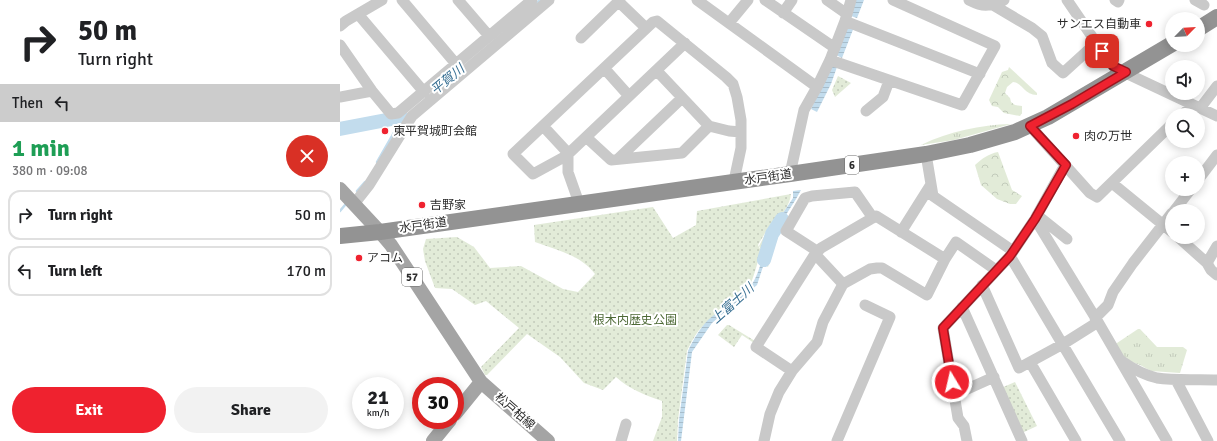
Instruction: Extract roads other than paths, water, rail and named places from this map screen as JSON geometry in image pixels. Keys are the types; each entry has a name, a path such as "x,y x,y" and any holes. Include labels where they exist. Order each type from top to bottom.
{"highway":[{"path":"1205,25 1217,17"},
{"name":"水戸街道","path":"340,236 380,232 790,174 970,146 1030,126 1072,104 1165,48"}],"main road":[{"path":"340,190 380,232"},
{"name":"57","path":"380,232 396,252 481,382"},
{"path":"464,403 481,382"},
{"name":"松戸柏線","path":"481,382 548,441"},
{"path":"433,441 443,429"}],"street":[{"path":"340,26 382,0"},
{"path":"402,0 456,64"},
{"path":"458,0 489,36"},
{"path":"340,45 372,91 391,114 398,113 489,36 518,4 532,0"},
{"path":"354,204 369,185 412,116 549,0"},
{"path":"697,0 817,87"},
{"path":"729,23 748,0"},
{"path":"765,0 834,48"},
{"path":"783,13 792,0"},
{"path":"827,0 856,26 980,74"},
{"path":"790,174 804,110 830,60 846,18 851,0"},
{"path":"830,60 962,105 995,46 893,0"},
{"path":"969,0 980,6 993,5 1004,0"},
{"path":"1067,0 1113,66 1217,116"},
{"path":"1116,0 1118,2 1119,0"},
{"path":"580,38 620,1 646,28"},
{"path":"993,5 1037,31 1042,36 1052,63 1063,74 1096,43"},
{"path":"358,14 424,92"},
{"path":"685,43 568,153 533,174 513,154 646,28 653,22 657,21 685,43 733,84 741,120 741,148 734,181"},
{"path":"604,68 629,96"},
{"path":"656,71 709,126 729,131 741,132"},
{"path":"866,111 883,97 889,81"},
{"path":"1194,108 1217,86"},
{"path":"340,97 372,91"},
{"path":"618,159 682,98"},
{"path":"543,126 568,153 568,172 579,203"},
{"path":"586,137 610,160 682,153 709,126"},
{"path":"1030,126 1090,193 1097,197 1165,131"},
{"path":"926,154 932,196 1012,253 1120,441"},
{"path":"1205,171 1217,155"},
{"path":"967,441 964,426 958,418 943,328 1012,253 1036,217 1066,165"},
{"path":"982,285 1019,368 1063,344 1096,320 1108,305 1113,292 1133,263 1164,224 1112,183"},
{"path":"901,232 930,186"},
{"path":"843,284 816,253 786,231 805,198 812,196 855,192 873,218"},
{"path":"1179,204 1186,196"},
{"path":"792,371 756,347 816,253 821,248 876,216 945,259"},
{"path":"1036,217 1067,239"},
{"path":"1036,217 1166,441"},
{"path":"764,441 773,407 779,392 792,371 817,342 823,322 843,284 870,270 882,268 927,295 945,259 956,242 996,270"},
{"path":"1186,244 1207,263 1211,270 1217,275"},
{"path":"1207,263 1217,246"},
{"path":"837,441 890,317 865,305"},
{"path":"962,307 1022,441"},
{"path":"1118,358 1132,367 1155,378 1176,380 1217,380"},
{"path":"1030,362 1076,441"},
{"path":"954,395 994,377"},
{"path":"1176,380 1208,441"},
{"path":"622,441 626,424"},
{"path":"1213,441 1217,439"}],"water":[{"path":"855,0 864,0 857,18 851,16"},
{"path":"848,25 854,27 842,58 836,55"},
{"path":"832,64 837,67 831,84 817,112 811,109"},
{"path":"801,190 775,232 775,237 769,234 793,198 793,191"},
{"path":"768,241 771,242 757,285 712,323 692,352 681,441 678,441 679,420 688,351 697,334 708,320 746,292 753,283"}],"waterway":[{"name":"平賀川","path":"535,5 540,0"},
{"path":"377,162 404,115"},
{"name":"平賀川","path":"340,129 402,117"},
{"path":"357,191 365,182"},
{"path":"340,211 345,205"},
{"name":"上富士川","path":"764,260 772,234 782,219"}],"place":[{"name":"サンエス自動車","path":"1149,24"},
{"name":"東平賀城町会館","path":"385,131"},
{"name":"肉の万世","path":"1076,136"},
{"name":"吉野家","path":"422,205"},
{"name":"アコム","path":"359,258"}],"park label":[{"name":"根木内歴史公園","path":"635,320"}]}
